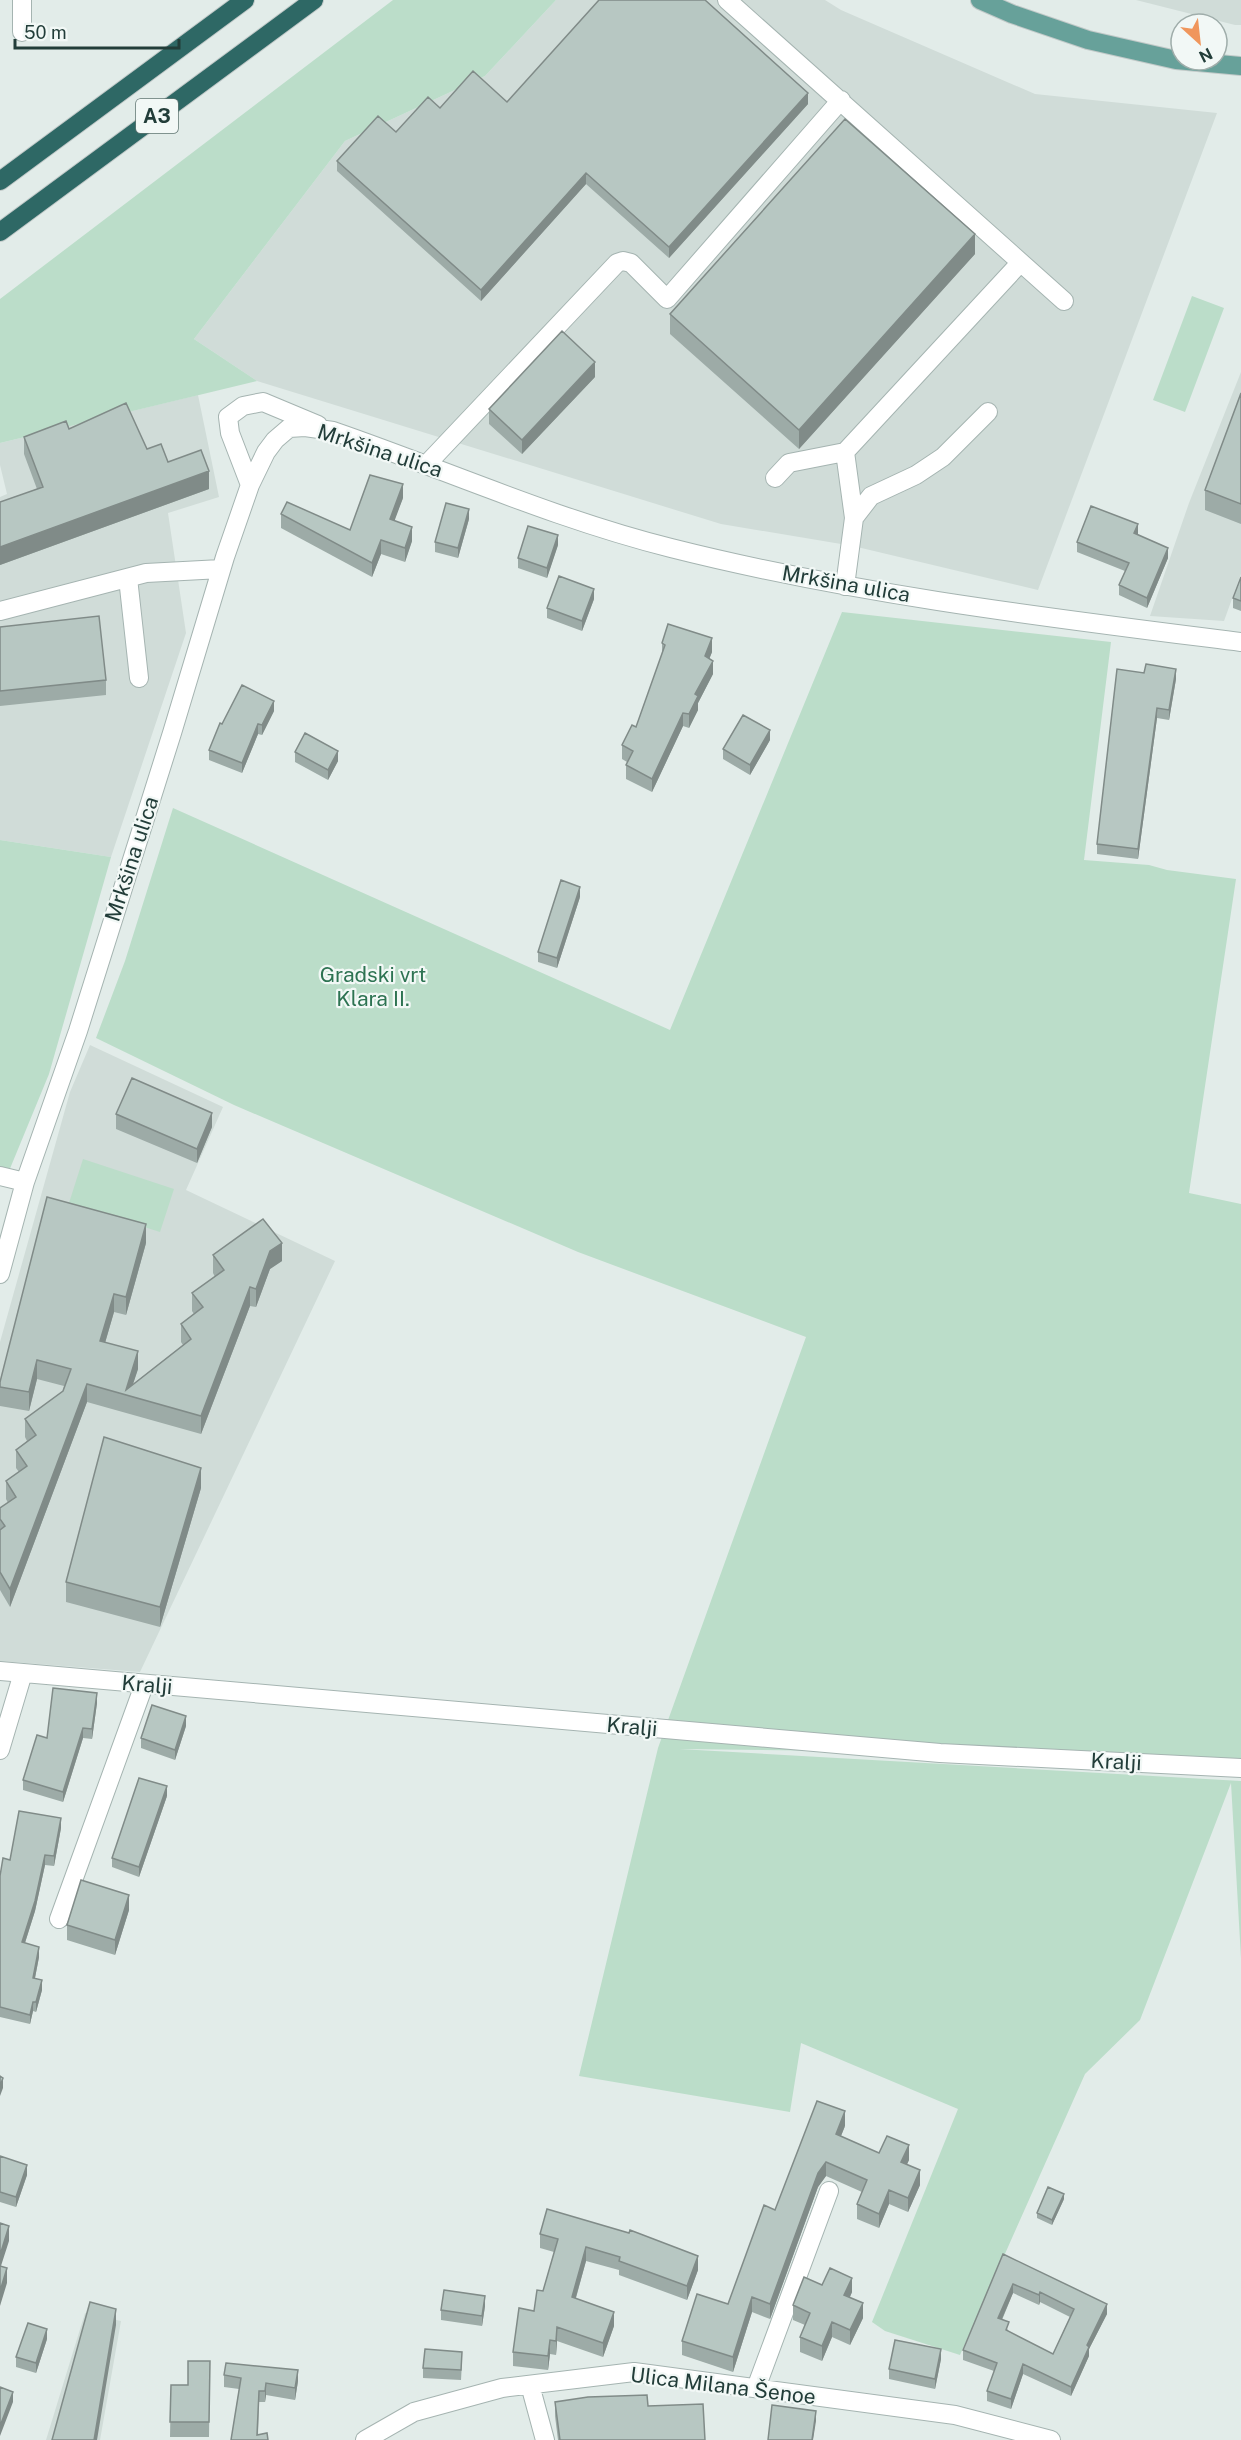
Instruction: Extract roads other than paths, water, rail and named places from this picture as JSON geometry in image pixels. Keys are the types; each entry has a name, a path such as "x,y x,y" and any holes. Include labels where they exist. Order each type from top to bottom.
{"highway":[{"name":"A3","path":"0,182 245,0"},
{"name":"A3","path":"0,232 314,0"}],"main road":[{"path":"980,0 1012,14 1088,40 1176,60 1241,66"}],"street":[{"path":"22,0 22,32"},
{"path":"727,0 842,100 1020,263 1065,300"},
{"path":"427,464 617,263 623,261 631,263 667,299 842,100"},
{"path":"775,478 789,463 845,452 1020,263"},
{"path":"250,485 231,433 228,417 243,406 262,402 333,431"},
{"path":"854,518 872,496 915,475 944,457 988,412"},
{"name":"Mrkšina ulica","path":"0,1274 25,1182 78,1031 221,569 250,485 266,453 275,440 289,428 305,427 333,431 511,497 630,537 671,548 845,586 1093,623 1241,642"},
{"path":"845,452 854,518 845,586"},
{"path":"0,611 146,573 221,569"},
{"path":"128,578 139,678"},
{"path":"0,1176 25,1182"},
{"name":"Kralji","path":"0,1671 940,1753 1241,1768"},
{"path":"0,1750 23,1673"},
{"path":"59,1919 144,1684"},
{"path":"756,2388 829,2191"},
{"name":"Ulica Milana Šenoe","path":"365,2440 414,2412 502,2388 634,2372 955,2415 1051,2440"},
{"path":"530,2385 545,2440"}],"park label":[{"name":"Gradski vrt Klara II.","path":"373,987"}]}
